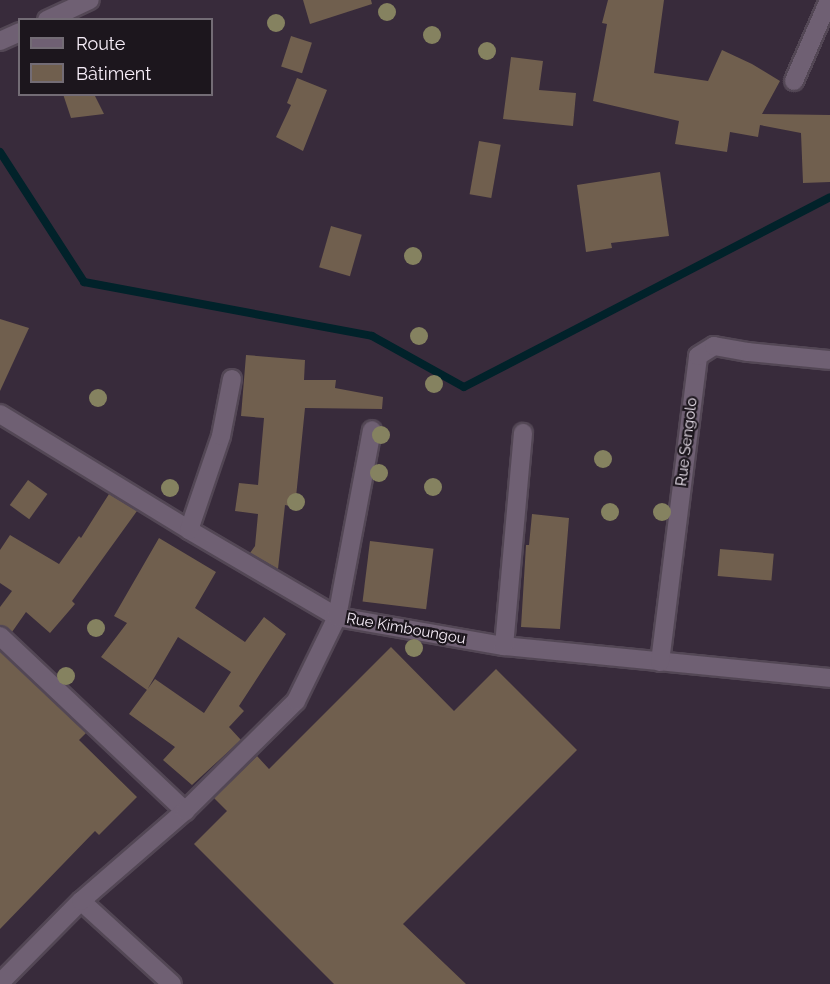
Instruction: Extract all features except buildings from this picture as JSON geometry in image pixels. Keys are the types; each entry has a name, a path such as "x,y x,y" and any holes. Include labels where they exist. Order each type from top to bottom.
{"street":[{"path":"51,18 90,0"},
{"path":"794,81 829,0"},
{"path":"0,41 18,33"},
{"name":"Rue Sengolo","path":"660,662 698,356 714,346 748,352 830,360"},
{"path":"189,530 221,436 232,379"},
{"name":"Rue Kimboungou","path":"0,414 189,530 337,617 504,646 830,678"},
{"path":"0,983 81,901 185,811 296,701 337,617 372,430"},
{"path":"504,646 523,434"},
{"path":"0,636 185,811"},
{"path":"81,901 171,984"}],"waterway":[{"path":"0,152 84,282 372,336 464,387 830,197"}]}
